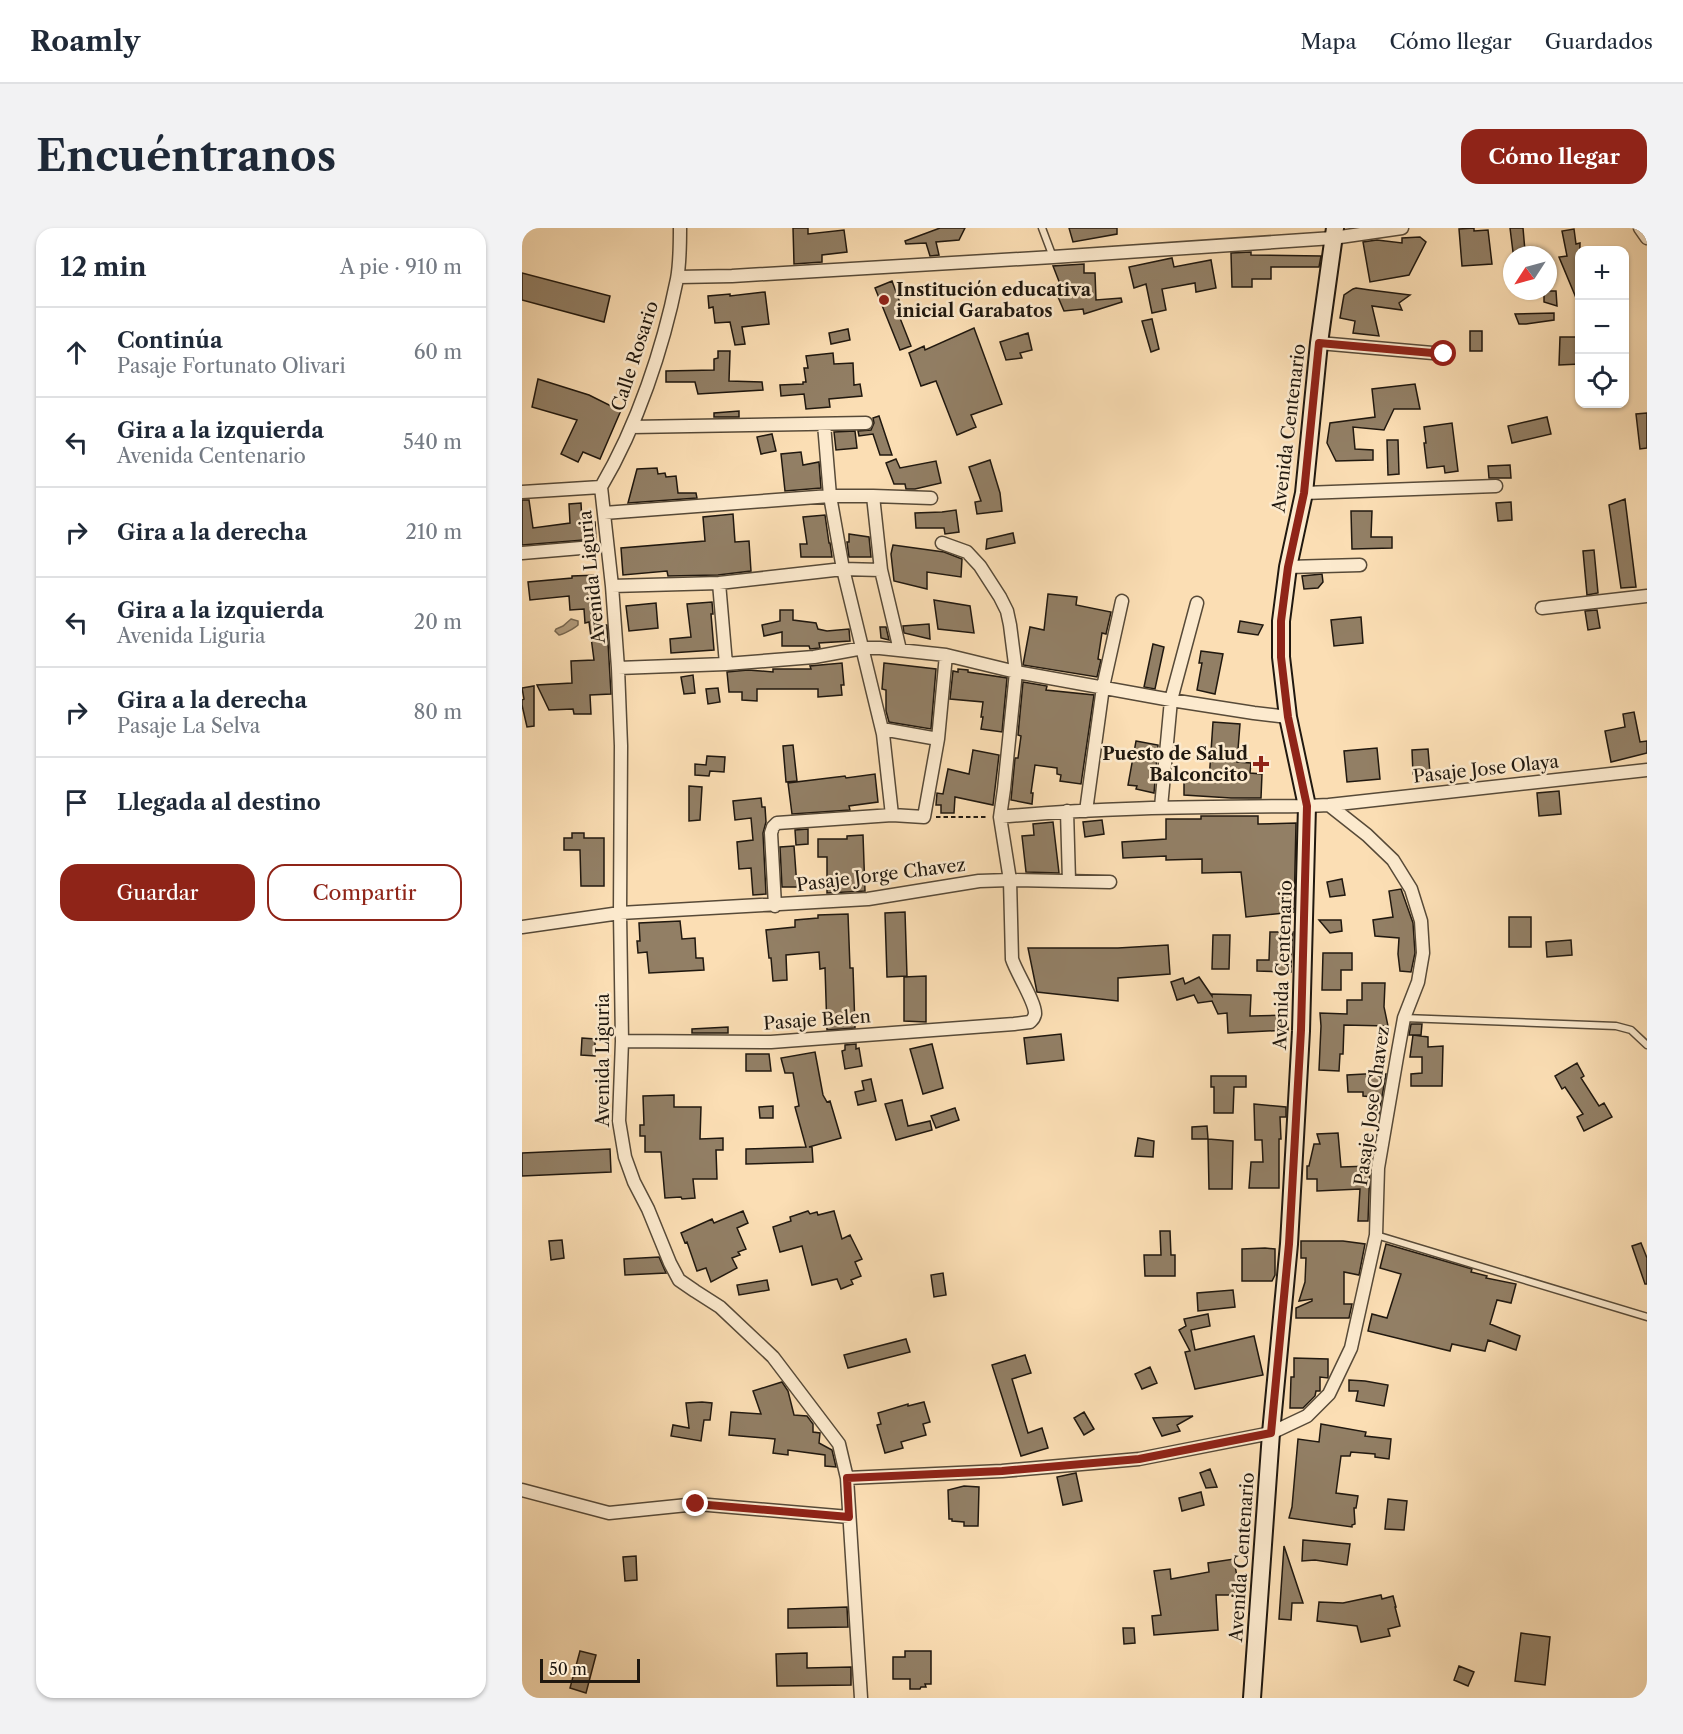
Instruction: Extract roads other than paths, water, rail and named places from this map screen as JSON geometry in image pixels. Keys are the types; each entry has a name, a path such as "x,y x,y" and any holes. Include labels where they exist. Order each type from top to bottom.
{"main road":[{"name":"Avenida Centenario","path":"1252,1698 1271,1433 1289,1244 1301,1030 1307,806 1288,717 1281,657 1281,621 1288,567 1304,493 1319,343 1334,233"}],"street":[{"name":"Calle Rosario","path":"601,488 623,449 646,390 678,277 680,228"},
{"path":"678,277 1053,257 1402,228"},
{"path":"1640,228 1647,238"},
{"path":"1319,343 1444,354"},
{"path":"631,427 866,423"},
{"path":"824,424 830,496 843,569 882,729 892,815"},
{"path":"1304,493 1496,486"},
{"path":"522,492 601,488"},
{"name":"Avenida Liguria","path":"601,488 612,586 621,746 622,1041 619,1121 625,1157 670,1263 680,1280 720,1307 773,1357 839,1444 847,1478 861,1698"},
{"path":"604,513 830,496 932,498"},
{"path":"873,496 881,570 900,650"},
{"path":"942,543 967,552 980,566 1000,597 1011,625 1016,672 1000,817 1010,880"},
{"path":"522,553 593,548"},
{"path":"1288,567 1360,565"},
{"path":"612,586 719,583 843,569 881,570"},
{"path":"719,583 726,664"},
{"path":"1542,608 1647,596"},
{"path":"1086,811 1102,687 1122,601"},
{"path":"1161,807 1171,700 1197,603"},
{"path":"618,668 726,664 814,657 863,648 900,650 946,655 1016,672 1171,700 1288,717"},
{"path":"775,906 771,832 777,823 892,815 924,817 938,739 946,655"},
{"path":"882,729 938,739"},
{"name":"Pasaje Jose Olaya","path":"1329,805 1647,770"},
{"path":"1000,817 1161,807 1329,805"},
{"name":"Pasaje Jose Chavez","path":"847,1478 1002,1471 1139,1459 1271,1433 1307,1416 1329,1394 1351,1348 1376,1235 1378,1168 1404,1018 1418,982 1423,952 1420,921 1411,889 1393,860 1367,835 1329,805"},
{"path":"1067,812 1070,881"},
{"name":"Pasaje Belen","path":"622,1041 771,1042 1030,1022 1034,1018 1035,1011 1012,959 1010,880"},
{"name":"Pasaje Jorge Chavez","path":"522,927 620,913 868,899 979,881 1110,882"},
{"path":"522,1490 609,1513 696,1504 849,1517"}],"lane":[{"path":"1042,228 1053,257"},
{"path":"1404,1018 1616,1026 1631,1030 1647,1045"},
{"path":"1376,1235 1647,1317"}],"place":[{"name":"Institución educativa inicial Garabatos","path":"884,300"},
{"name":"Puesto de Salud Balconcito","path":"1261,764"}]}
